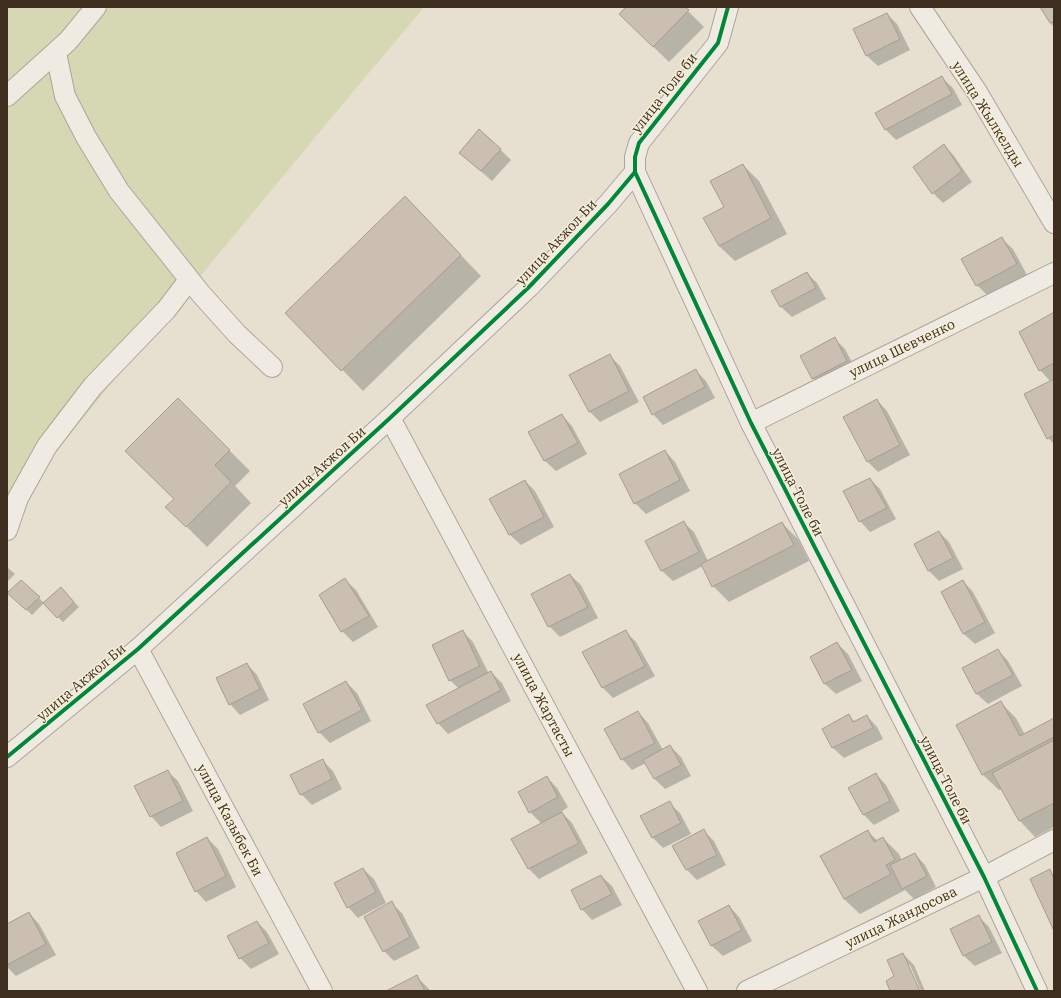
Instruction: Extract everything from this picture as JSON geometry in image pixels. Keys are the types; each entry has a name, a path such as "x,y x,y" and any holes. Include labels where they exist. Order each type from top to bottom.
{"street":[{"path":"7,96 68,41 96,7"},
{"name":"улица Толе би","path":"728,7 718,43 639,143 635,157 635,172 751,423 984,877 1037,991"},
{"name":"улица Жылкелды","path":"920,7 977,92 1054,223"},
{"path":"56,53 64,96 86,138 119,191 201,294 237,334 272,367"},
{"name":"улица Акжол Би","path":"7,757 138,649 390,418 529,287 608,204 635,172"},
{"name":"улица Шевченко","path":"751,423 1054,273"},
{"path":"7,530 18,498 47,446 93,386 166,310 189,280"},
{"name":"улица Жартасты","path":"390,418 698,991"},
{"name":"улица Казыбек Би","path":"138,649 322,991"},
{"name":"улица Жандосова","path":"747,991 984,877 1054,840"}],"green space":[{"path":"7,7 424,7 7,510"}],"building":[{"path":"626,7 685,7 689,10 653,47 619,14"},
{"path":"1040,7 1054,7 1054,21 1050,23"},
{"path":"887,13 900,39 866,56 853,29"},
{"path":"942,76 952,94 885,130 875,113"},
{"path":"479,129 501,149 481,171 459,153"},
{"path":"944,144 962,171 932,194 913,167"},
{"path":"743,164 771,218 719,246 703,218 724,207 710,181"},
{"path":"405,196 461,255 341,371 285,313"},
{"path":"1002,237 1017,264 976,286 961,259"},
{"path":"807,272 816,288 780,307 771,291"},
{"path":"1054,312 1054,363 1039,371 1019,332"},
{"path":"835,337 847,361 812,379 800,356"},
{"path":"610,354 629,391 589,412 569,375"},
{"path":"696,369 705,387 652,415 643,397"},
{"path":"1054,379 1054,435 1047,439 1024,394"},
{"path":"178,398 230,450 215,465 231,482 186,527 165,507 174,499 125,451"},
{"path":"877,399 900,445 867,462 843,417"},
{"path":"562,414 578,443 544,461 528,432"},
{"path":"665,450 680,480 634,504 619,474"},
{"path":"870,478 887,508 859,522 843,491"},
{"path":"525,480 544,517 509,535 489,499"},
{"path":"684,521 699,552 661,571 645,541"},
{"path":"782,522 794,545 712,587 701,564"},
{"path":"939,531 953,558 928,571 914,544"},
{"path":"570,574 588,607 548,627 531,594"},
{"path":"345,578 369,616 341,632 319,595"},
{"path":"21,580 40,597 26,610 7,593"},
{"path":"963,580 985,622 963,634 941,592"},
{"path":"61,587 74,602 57,618 43,603"},
{"path":"463,630 480,666 449,681 432,645"},
{"path":"626,630 645,666 602,688 582,652"},
{"path":"837,642 852,670 824,684 810,657"},
{"path":"998,649 1013,675 976,694 962,668"},
{"path":"247,663 260,689 229,705 216,678"},
{"path":"491,671 501,690 437,724 426,705"},
{"path":"346,681 362,710 318,733 303,704"},
{"path":"1001,701 1020,736 1054,718 1054,737 982,775 956,725"},
{"path":"638,711 655,743 621,760 604,729"},
{"path":"849,714 853,722 867,715 873,728 832,748 822,729"},
{"path":"1054,740 1054,803 1019,821 992,773"},
{"path":"670,745 681,765 654,779 643,760"},
{"path":"323,759 332,779 300,795 290,775"},
{"path":"168,770 183,801 150,817 134,786"},
{"path":"876,773 890,801 863,815 848,788"},
{"path":"547,776 558,797 529,813 518,792"},
{"path":"670,801 681,823 652,838 640,816"},
{"path":"562,812 579,843 528,869 511,839"},
{"path":"704,829 717,855 686,870 672,846"},
{"path":"868,830 874,842 883,837 895,860 886,865 891,874 844,899 820,856"},
{"path":"207,837 226,876 195,892 176,853"},
{"path":"915,853 927,876 902,889 890,865"},
{"path":"363,868 376,892 347,908 334,883"},
{"path":"1050,869 1054,879 1054,931 1030,879"},
{"path":"601,875 612,894 581,910 571,890"},
{"path":"392,901 410,937 383,952 364,917"},
{"path":"729,905 742,930 711,946 698,921"},
{"path":"29,912 46,944 7,965 7,924"},
{"path":"979,915 992,942 963,956 950,929"},
{"path":"257,921 269,943 239,959 227,936"},
{"path":"903,953 920,991 890,991 886,981 894,976 887,960"},
{"path":"417,975 425,991 386,991"}],"cycle path":[{"path":"728,7 718,43 639,143 635,157 635,172 751,423 984,877 1037,991"},
{"path":"7,757 138,649 390,418 529,287 608,204 635,172"}]}
